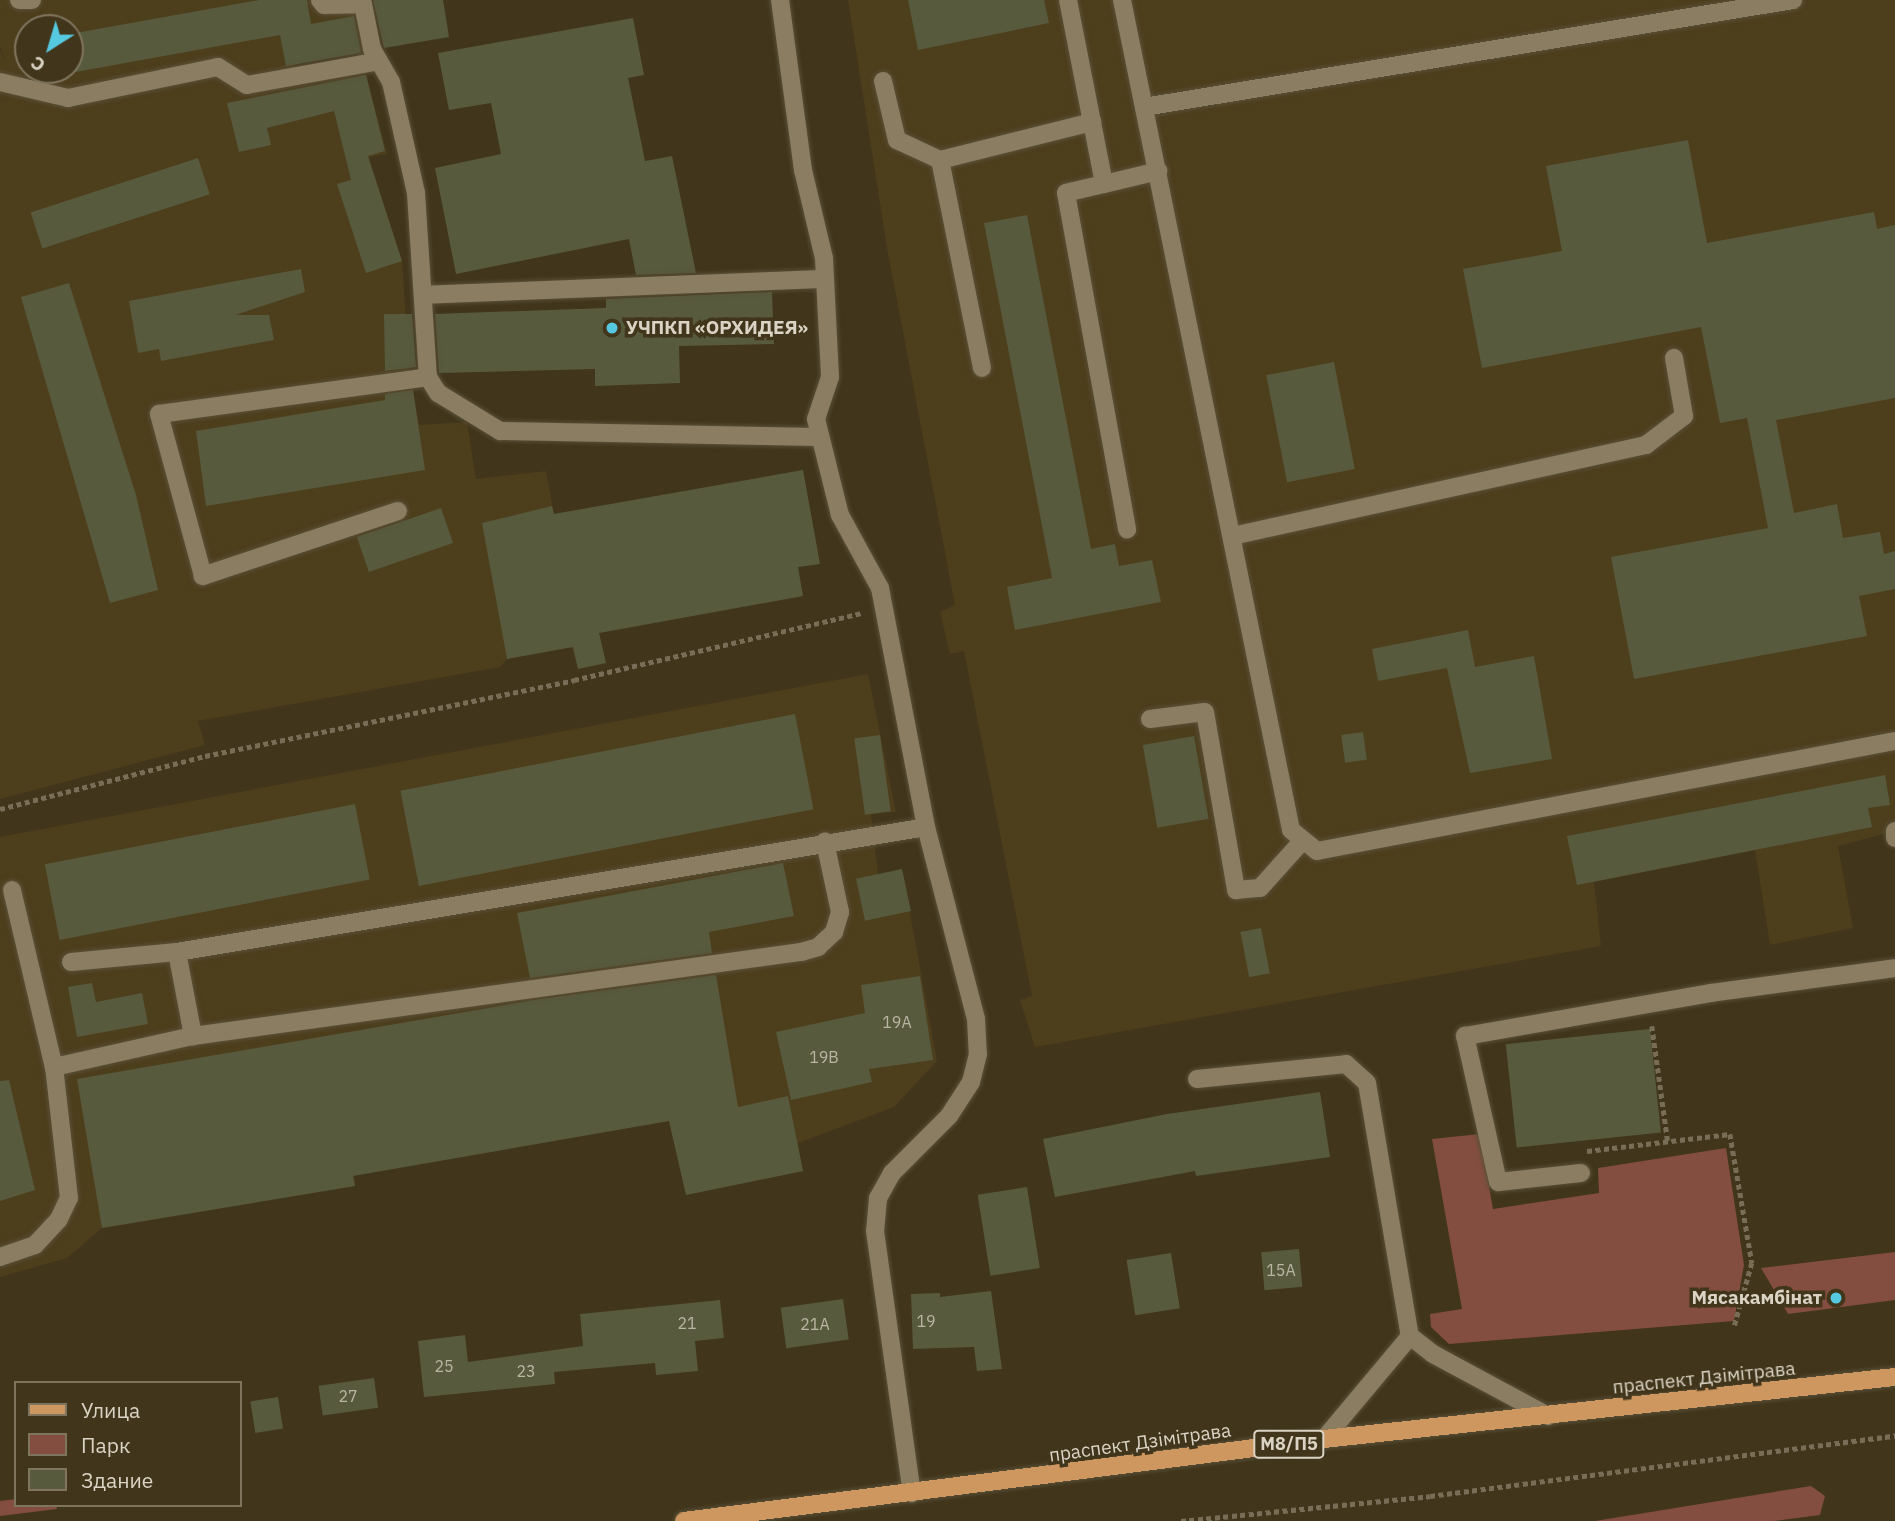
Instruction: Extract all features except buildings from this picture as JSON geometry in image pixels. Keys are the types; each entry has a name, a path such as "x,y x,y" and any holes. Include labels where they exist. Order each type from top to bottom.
{"main road":[{"name":"праспект Дзімітрава","path":"684,1521 1324,1439 1895,1377"}],"lane":[{"path":"19,0 32,0"},
{"path":"320,0 324,5 363,4 372,49 391,82 416,192 428,376 438,393 500,431 820,437"},
{"path":"780,0 803,170 825,279 830,377 816,419 840,515 880,588 926,827 976,1019 978,1054 971,1082 949,1116 892,1173 878,1198 874,1231 912,1493"},
{"path":"1068,0 1104,184"},
{"path":"1122,0 1292,830 1317,851 1895,741"},
{"path":"1144,107 1793,0"},
{"path":"0,82 68,97 218,67 247,85 379,61"},
{"path":"883,81 897,140 940,160 1092,122"},
{"path":"940,160 982,368"},
{"path":"1126,530 1066,193 1158,171"},
{"path":"423,295 825,279"},
{"path":"1232,536 1646,445 1684,416 1674,358"},
{"path":"398,510 203,576 159,414 428,376"},
{"path":"1150,719 1205,712 1236,890 1260,888 1303,840"},
{"path":"71,962 177,952 926,827"},
{"path":"1895,831 1895,838"},
{"path":"54,1067 193,1036 810,949 834,932 840,912 825,842"},
{"path":"0,1257 35,1245 59,1219 69,1198 54,1067 12,890"},
{"path":"177,952 193,1036"},
{"path":"1581,1173 1498,1182 1465,1036 1648,1004 1895,968"},
{"path":"1197,1079 1346,1064 1367,1083 1410,1336 1433,1354 1548,1416"},
{"path":"1324,1439 1410,1336"}],"path":[{"path":"0,809 205,756 574,680 884,608"},
{"path":"1648,1004 1668,1143"},
{"path":"1581,1173 1581,1152 1730,1134 1752,1263 1734,1328"},
{"path":"1181,1521 1430,1496 1895,1436"}],"shaded area":[{"path":"0,0 371,0 379,48 294,62 298,86 365,70 387,154 346,161 351,179 373,172 402,261 409,366 419,425 467,422 476,479 546,471 554,514 803,470 820,564 798,567 803,596 599,633 606,663 578,669 572,647 507,659 500,667 198,721 205,745 0,799 0,50 6,61 0,47"},
{"path":"848,0 1895,0 1895,831 1838,846 1853,928 1770,945 1755,850 1594,882 1601,946 1035,1047 1020,1000 1032,996 964,651 950,654 940,612 955,605 887,248"},
{"path":"868,674 896,812 871,814 878,875 902,869 937,1061 894,1107 798,1143 803,1171 686,1195 669,1121 354,1175 355,1186 102,1228 67,1258 0,1277 0,837"}],"green space":[{"path":"1480,1134 1493,1209 1599,1193 1598,1168 1726,1148 1744,1265 1734,1321 1449,1344 1431,1327 1430,1314 1462,1309 1432,1139"},
{"path":"1895,1252 1895,1300 1788,1314 1761,1268"},
{"path":"1811,1486 1825,1496 1820,1515 1774,1521 1595,1521"},
{"path":"14,1499 14,1507 57,1509 0,1516 0,1501"}],"place":[{"name":"УЧПКП «ОРХИДЕЯ»","path":"612,328"},
{"name":"Мясакамбінат","path":"1836,1298"}]}
